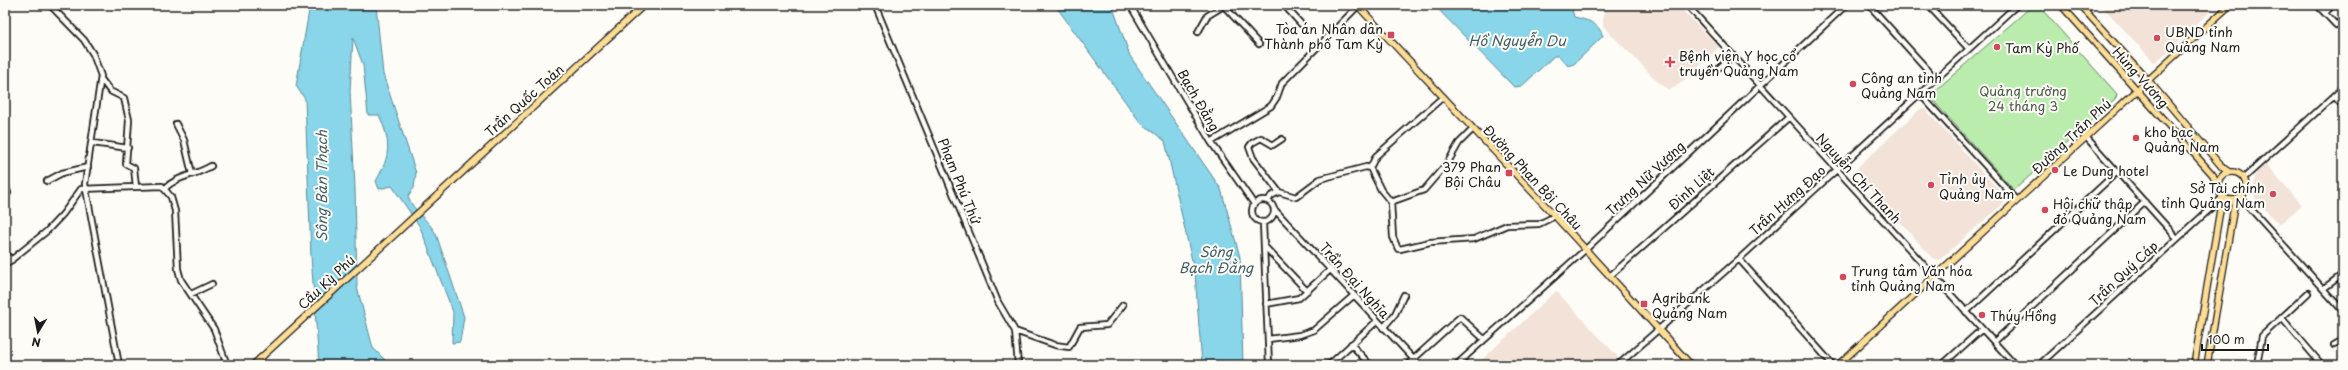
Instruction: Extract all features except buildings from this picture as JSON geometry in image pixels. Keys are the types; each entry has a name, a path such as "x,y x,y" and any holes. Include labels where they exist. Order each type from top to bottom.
{"main road":[{"name":"Trần Quốc Toản","path":"411,218 644,5"},
{"name":"Đường Phan Bội Châu","path":"1357,5 1555,216 1691,365"},
{"name":"Hùng Vương","path":"2061,5 2213,176 2217,185"},
{"name":"Hùng Vương","path":"2080,5 2148,80 2222,167 2229,172"},
{"name":"Đường Trần Phú","path":"1838,365 2230,5"},
{"path":"2194,365 2222,198 2218,192 2217,185 2223,174 2229,172 2234,172 2244,178 2246,185 2245,192 2241,198 2235,201 2222,198"},
{"path":"2207,365 2235,201"},
{"name":"Cầu Kỳ Phú","path":"253,365 411,218"}],"street":[{"path":"50,5 84,40 93,54 100,79 110,92 124,98 128,112 128,148 126,164 134,168 136,187"},
{"name":"Phạm Phú Thứ","path":"875,5 998,302 1015,330 1019,356 1018,365"},
{"name":"Bạch Đằng","path":"1130,5 1211,142 1254,204"},
{"path":"1198,32 1207,16 1224,5 1259,44"},
{"path":"1284,5 1301,24"},
{"path":"1211,142 1271,106 1277,97 1282,83 1357,5"},
{"name":"Nguyễn Chí Thanh","path":"1687,5 1788,118 1838,169 2015,365"},
{"name":"Trưng Nữ Vương","path":"1456,365 1586,250 1846,5"},
{"path":"1870,5 1936,79"},
{"path":"1928,5 1969,49"},
{"name":"Trần Hưng Đạo","path":"1618,365 1739,259 2017,5"},
{"path":"2321,5 2319,7 2336,25 2343,18"},
{"path":"2325,13 2333,5"},
{"path":"1720,67 1733,56"},
{"path":"100,79 86,179 119,365"},
{"path":"2244,178 2343,88"},
{"path":"1920,94 2017,200"},
{"path":"2334,96 2343,106"},
{"path":"1370,168 1376,156 1443,97"},
{"name":"Đinh Liệt","path":"1610,276 1788,118"},
{"path":"176,124 184,140 192,174"},
{"path":"1391,202 1424,190 1448,162 1459,143 1473,128"},
{"path":"2086,137 2177,238"},
{"path":"1282,139 1273,145 1261,138 1252,143 1249,147 1253,158 1279,192 1296,197 1320,179 1366,167 1370,168"},
{"path":"92,143 128,148"},
{"path":"164,189 172,182 198,173 211,166"},
{"path":"48,182 62,173 88,167"},
{"path":"1370,168 1381,190 1391,202 1393,237 1396,246 1400,249 1430,242 1474,239 1503,226 1539,224 1555,216"},
{"path":"1966,312 2117,172"},
{"path":"5,185 8,193 5,197"},
{"path":"5,265 63,214 78,190 162,186 171,197 175,211 178,272 181,280 214,329 227,365"},
{"path":"1268,201 1271,196 1279,192"},
{"name":"Trần Quý Cáp","path":"2038,365 2222,198"},
{"path":"2241,198 2343,311"},
{"path":"1261,200 1268,201 1275,210 1273,217 1263,223 1254,218 1252,210 1254,204 1261,200"},
{"path":"1994,342 2145,202"},
{"name":"Trần Đại Nghĩa","path":"1275,210 1353,296 1419,365"},
{"path":"1263,223 1269,365"},
{"path":"1265,247 1307,291"},
{"path":"5,254 12,260"},
{"path":"1739,259 1833,365"},
{"path":"1266,304 1299,298 1330,270"},
{"path":"2323,290 2343,274"},
{"path":"191,294 212,284"},
{"path":"2263,365 2258,362 2262,336 2308,293"},
{"path":"1383,328 1395,314 1404,295"},
{"path":"1268,339 1300,335 1314,330 1353,296"},
{"path":"1015,330 1060,346 1069,347 1080,327 1107,325 1123,305"},
{"path":"1407,365 1460,317 1484,339"},
{"path":"2281,318 2322,365"},
{"path":"1323,365 1330,365 1377,321"},
{"path":"1942,365 1982,329"},
{"path":"2334,345 2343,340"},
{"path":"1351,344 1370,365"}],"shaded area":[{"name":"Bệnh viện Y học cổ truyền Quảng Nam","path":"1604,5 1677,5 1719,47 1688,77 1670,90 1661,85 1603,26"},
{"name":"UBND tỉnh Quảng Nam","path":"2101,5 2217,5 2155,63"},
{"name":"Tỉnh ủy Quảng Nam","path":"1920,109 1925,109 2005,197 2003,204 1939,260 1932,258 1856,172 1859,166"},
{"name":"Sở Tài chính tỉnh Quảng Nam","path":"2266,164 2302,205 2279,225 2255,198 2253,189 2256,173"},
{"path":"1556,291 1618,357 1609,365 1476,365"}],"green space":[{"name":"Quảng trường 24 tháng 3","path":"2033,5 2038,5 2117,94 2115,100 2014,190 1929,96"}],"water":[{"name":"Sông Bàn Thạch","path":"310,5 376,5 383,74 416,173 414,188 408,196 417,212 429,224 436,234 464,317 460,342 452,343 453,312 420,227 392,186 379,189 376,181 387,156 388,148 386,133 379,115 368,115 363,65 353,38 350,91 355,188 357,287 373,348 390,365 319,365 311,256 305,99 296,86"},
{"name":"Sông Bạch Đằng","path":"1055,5 1112,5 1130,56 1221,189 1240,257 1243,365 1202,365 1195,274 1165,141 1140,122"},
{"name":"Hồ Nguyễn Du","path":"1434,5 1571,6 1574,17 1592,22 1601,31 1603,36 1574,64 1568,66 1559,56 1554,56 1522,86 1514,87"}],"place":[{"name":"Tòa án Nhân dân Thành phố Tam Kỳ","path":"1391,35"},
{"name":"UBND tỉnh Quảng Nam","path":"2157,38"},
{"name":"Tam Kỳ Phố","path":"1997,47"},
{"name":"Bệnh viện Y học cổ truyền Quảng Nam","path":"1670,62"},
{"name":"Công an tỉnh Quảng Nam","path":"1853,84"},
{"name":"kho bạc Quảng Nam","path":"2136,138"},
{"name":"Le Dung hotel","path":"2055,170"},
{"name":"379 Phan Bội Châu","path":"1509,173"},
{"name":"Tỉnh ủy Quảng Nam","path":"1931,185"},
{"name":"Sở Tài chính tỉnh Quảng Nam","path":"2273,194"},
{"name":"Hội chữ thập đỏ Quảng Nam","path":"2045,210"},
{"name":"Trung tâm Văn hóa tỉnh Quảng Nam","path":"1843,277"},
{"name":"Agribank Quảng Nam","path":"1644,304"},
{"name":"Thúy Hồng","path":"1982,315"}]}
